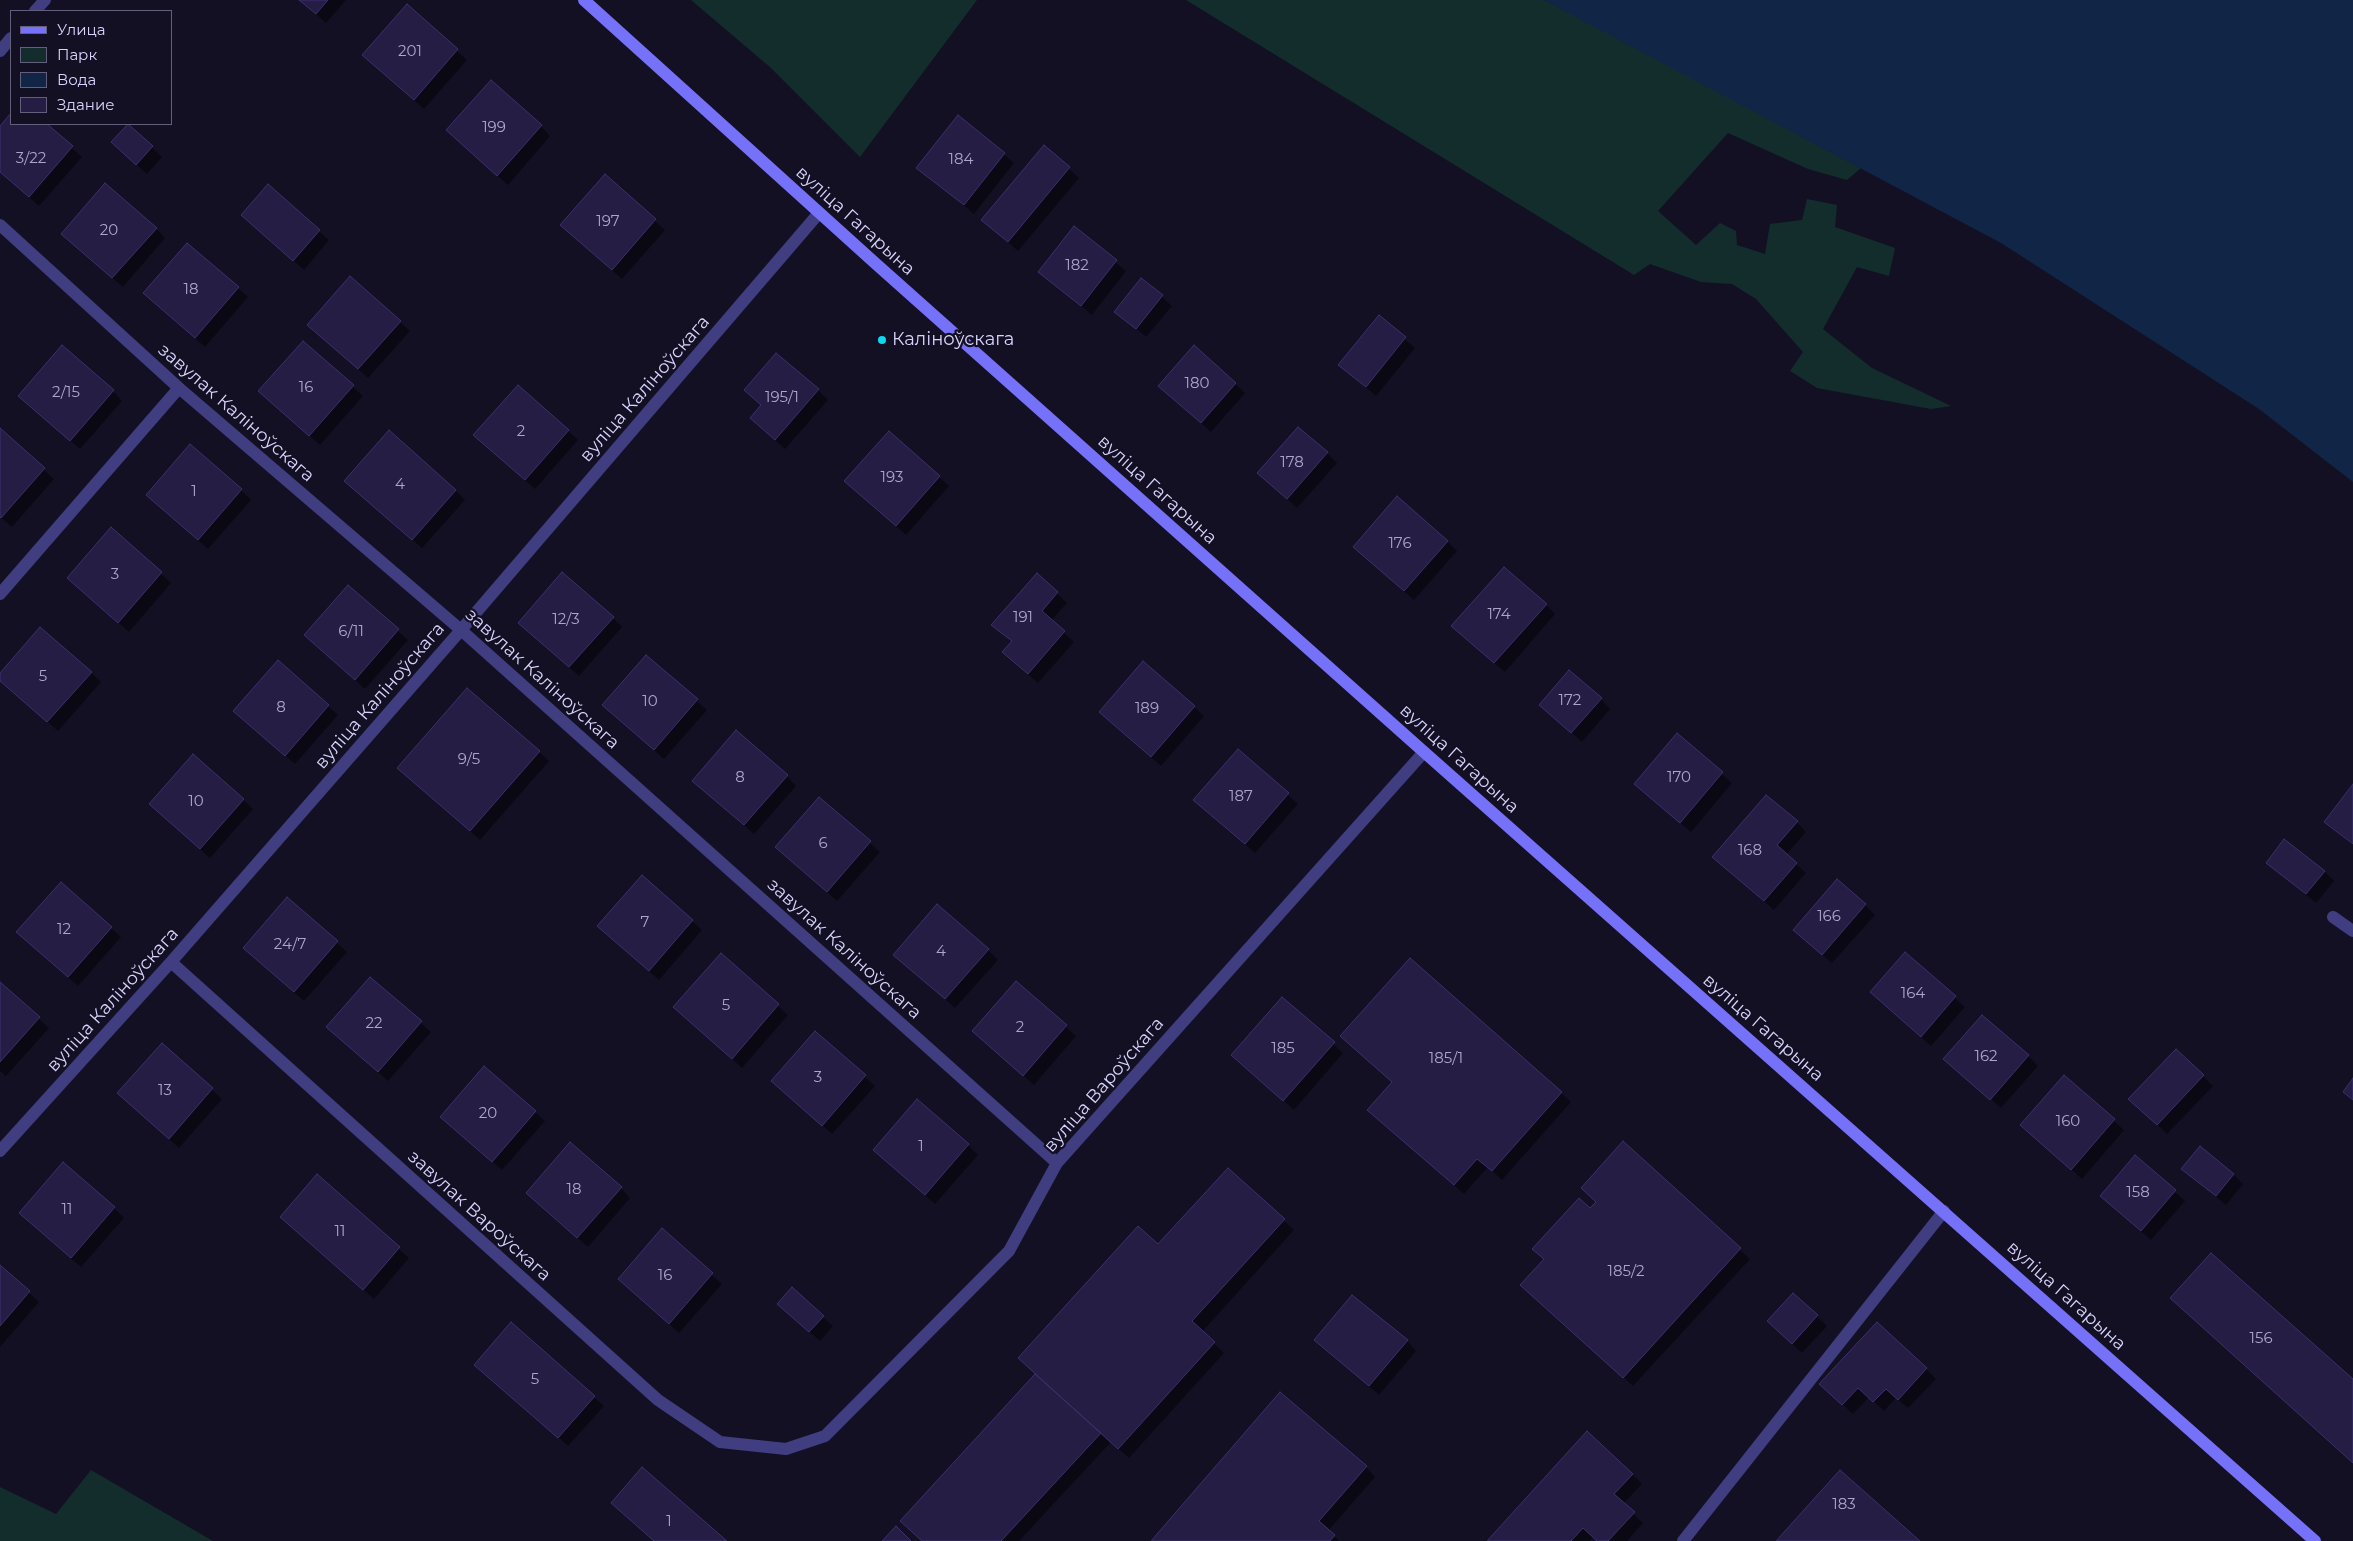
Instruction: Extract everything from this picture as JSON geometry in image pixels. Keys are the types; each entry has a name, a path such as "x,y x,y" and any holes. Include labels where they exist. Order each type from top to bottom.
{"main road":[{"name":"вуліца Гагарына","path":"584,0 1424,752 2315,1541"}],"street":[{"path":"36,10 45,0"},
{"path":"0,51 10,39"},
{"name":"вуліца Каліноўскага","path":"0,1151 171,962 461,630 820,213"},
{"name":"завулак Каліноўскага","path":"0,225 178,388 461,630 1057,1163"},
{"path":"0,594 178,388"},
{"name":"вуліца Вароўскага","path":"786,1449 825,1436 1009,1251 1057,1163 1424,752"},
{"path":"2333,918 2353,931"},
{"name":"завулак Вароўскага","path":"171,962 658,1400 720,1442 786,1449"},
{"path":"1683,1541 1944,1212"}],"green space":[{"path":"691,0 977,0 860,157 771,68"},
{"path":"1186,0 1544,0 1567,11 1861,168 1847,180 1808,169 1728,133 1658,211 1696,245 1720,223 1736,231 1737,245 1765,254 1770,224 1802,220 1807,199 1837,205 1835,227 1895,248 1889,276 1857,267 1823,329 1872,368 1951,406 1931,409 1817,388 1790,371 1803,352 1756,299 1732,284 1701,282 1650,264 1634,275"},
{"path":"91,1470 213,1541 0,1541 0,1487 56,1514"}],"water":[{"path":"1544,0 2353,0 2353,482 2259,409 2001,243"}],"building":[{"path":"299,0 328,0 316,14"},
{"path":"407,4 458,49 414,100 362,55"},
{"path":"491,80 542,125 497,176 446,130"},
{"path":"10,114 10,125 48,125 73,146 29,197 0,172 0,126"},
{"path":"958,115 1005,153 964,205 916,168"},
{"path":"129,125 153,146 136,165 111,142"},
{"path":"1044,145 1070,167 1008,242 981,220"},
{"path":"605,174 656,219 612,270 560,225"},
{"path":"105,183 157,228 112,278 61,234"},
{"path":"268,184 320,230 293,261 241,215"},
{"path":"1074,226 1117,260 1081,306 1038,272"},
{"path":"187,243 239,287 195,338 143,293"},
{"path":"350,276 401,321 358,369 307,325"},
{"path":"1141,278 1163,295 1136,329 1114,312"},
{"path":"1379,315 1406,337 1366,387 1338,365"},
{"path":"303,341 354,385 309,436 258,391"},
{"path":"62,345 114,390 70,441 18,396"},
{"path":"1194,345 1236,383 1201,423 1158,386"},
{"path":"776,353 819,389 775,440 750,418 761,405 744,390"},
{"path":"518,385 569,430 525,480 473,435"},
{"path":"1298,427 1328,452 1287,499 1257,473"},
{"path":"0,428 45,468 1,518 0,517"},
{"path":"389,430 456,490 412,540 344,481"},
{"path":"889,431 940,476 896,526 844,481"},
{"path":"190,444 242,489 198,540 146,495"},
{"path":"1397,496 1448,541 1404,591 1353,547"},
{"path":"111,527 162,572 118,623 67,578"},
{"path":"1504,567 1547,604 1494,663 1451,626"},
{"path":"562,572 614,617 569,667 518,623"},
{"path":"1037,573 1058,592 1042,611 1065,631 1028,674 1002,652 1012,641 991,625"},
{"path":"348,585 399,629 355,680 304,635"},
{"path":"40,627 92,672 47,722 0,681 0,673"},
{"path":"646,655 698,699 654,750 602,705"},
{"path":"278,660 329,705 285,756 233,711"},
{"path":"1143,661 1195,706 1151,757 1099,712"},
{"path":"1569,670 1602,698 1571,733 1539,705"},
{"path":"467,688 540,751 470,831 397,768"},
{"path":"736,730 788,775 744,825 692,781"},
{"path":"1677,733 1723,772 1680,823 1634,784"},
{"path":"1238,749 1289,793 1245,844 1193,800"},
{"path":"193,754 244,799 200,849 149,804"},
{"path":"2353,784 2353,844 2324,822"},
{"path":"1766,795 1798,821 1777,845 1797,863 1764,901 1712,857"},
{"path":"819,797 871,841 827,892 775,847"},
{"path":"2284,839 2325,871 2306,894 2266,863"},
{"path":"642,875 693,920 649,971 597,926"},
{"path":"1837,879 1866,904 1822,955 1793,930"},
{"path":"61,882 112,927 68,977 16,932"},
{"path":"287,897 338,941 294,992 243,948"},
{"path":"937,904 989,949 945,999 893,955"},
{"path":"1905,952 1956,996 1921,1037 1870,992"},
{"path":"721,953 779,1004 732,1059 673,1007"},
{"path":"1410,958 1562,1092 1492,1171 1477,1159 1454,1185 1367,1110 1392,1082 1340,1036"},
{"path":"370,977 422,1021 378,1072 326,1027"},
{"path":"1016,981 1067,1025 1023,1076 972,1031"},
{"path":"0,982 40,1017 0,1062"},
{"path":"1282,997 1335,1042 1283,1101 1231,1055"},
{"path":"1982,1015 2029,1055 1990,1100 1943,1059"},
{"path":"815,1031 866,1075 822,1126 771,1081"},
{"path":"162,1043 213,1088 169,1139 117,1093"},
{"path":"2176,1049 2204,1075 2157,1125 2128,1099"},
{"path":"484,1066 536,1111 492,1162 440,1117"},
{"path":"2064,1075 2115,1119 2071,1170 2020,1125"},
{"path":"2353,1078 2353,1100 2343,1092"},
{"path":"917,1099 969,1144 925,1195 873,1150"},
{"path":"1623,1141 1741,1248 1623,1378 1520,1285 1544,1259 1532,1249 1579,1198 1590,1208 1596,1202 1581,1188"},
{"path":"570,1142 622,1187 577,1238 526,1193"},
{"path":"2200,1146 2234,1174 2216,1196 2181,1169"},
{"path":"2135,1155 2176,1190 2141,1231 2100,1196"},
{"path":"63,1162 115,1207 71,1258 19,1213"},
{"path":"1228,1168 1285,1219 1192,1321 1215,1342 1118,1449 1018,1358 1138,1226 1158,1244"},
{"path":"317,1174 400,1247 363,1290 280,1217"},
{"path":"662,1228 713,1273 669,1324 618,1279"},
{"path":"2211,1253 2353,1379 2353,1463 2170,1298"},
{"path":"0,1265 30,1291 0,1326"},
{"path":"792,1287 824,1316 809,1332 777,1304"},
{"path":"1793,1293 1818,1315 1792,1344 1767,1321"},
{"path":"1352,1295 1408,1340 1369,1386 1314,1340"},
{"path":"511,1322 595,1396 558,1438 474,1365"},
{"path":"1877,1322 1927,1368 1898,1400 1886,1389 1873,1402 1858,1388 1842,1405 1819,1384"},
{"path":"1035,1374 1101,1433 1001,1541 922,1541 900,1521"},
{"path":"1280,1392 1367,1466 1319,1521 1335,1535 1330,1541 1151,1541"},
{"path":"1587,1431 1633,1474 1614,1494 1635,1512 1608,1541 1597,1541 1583,1528 1571,1541 1487,1541"},
{"path":"642,1467 727,1541 654,1541 611,1503"},
{"path":"1840,1470 1920,1541 1776,1541"},
{"path":"896,1526 911,1541 882,1541"}],"place":[{"name":"Каліноўскага","path":"882,340"}]}
